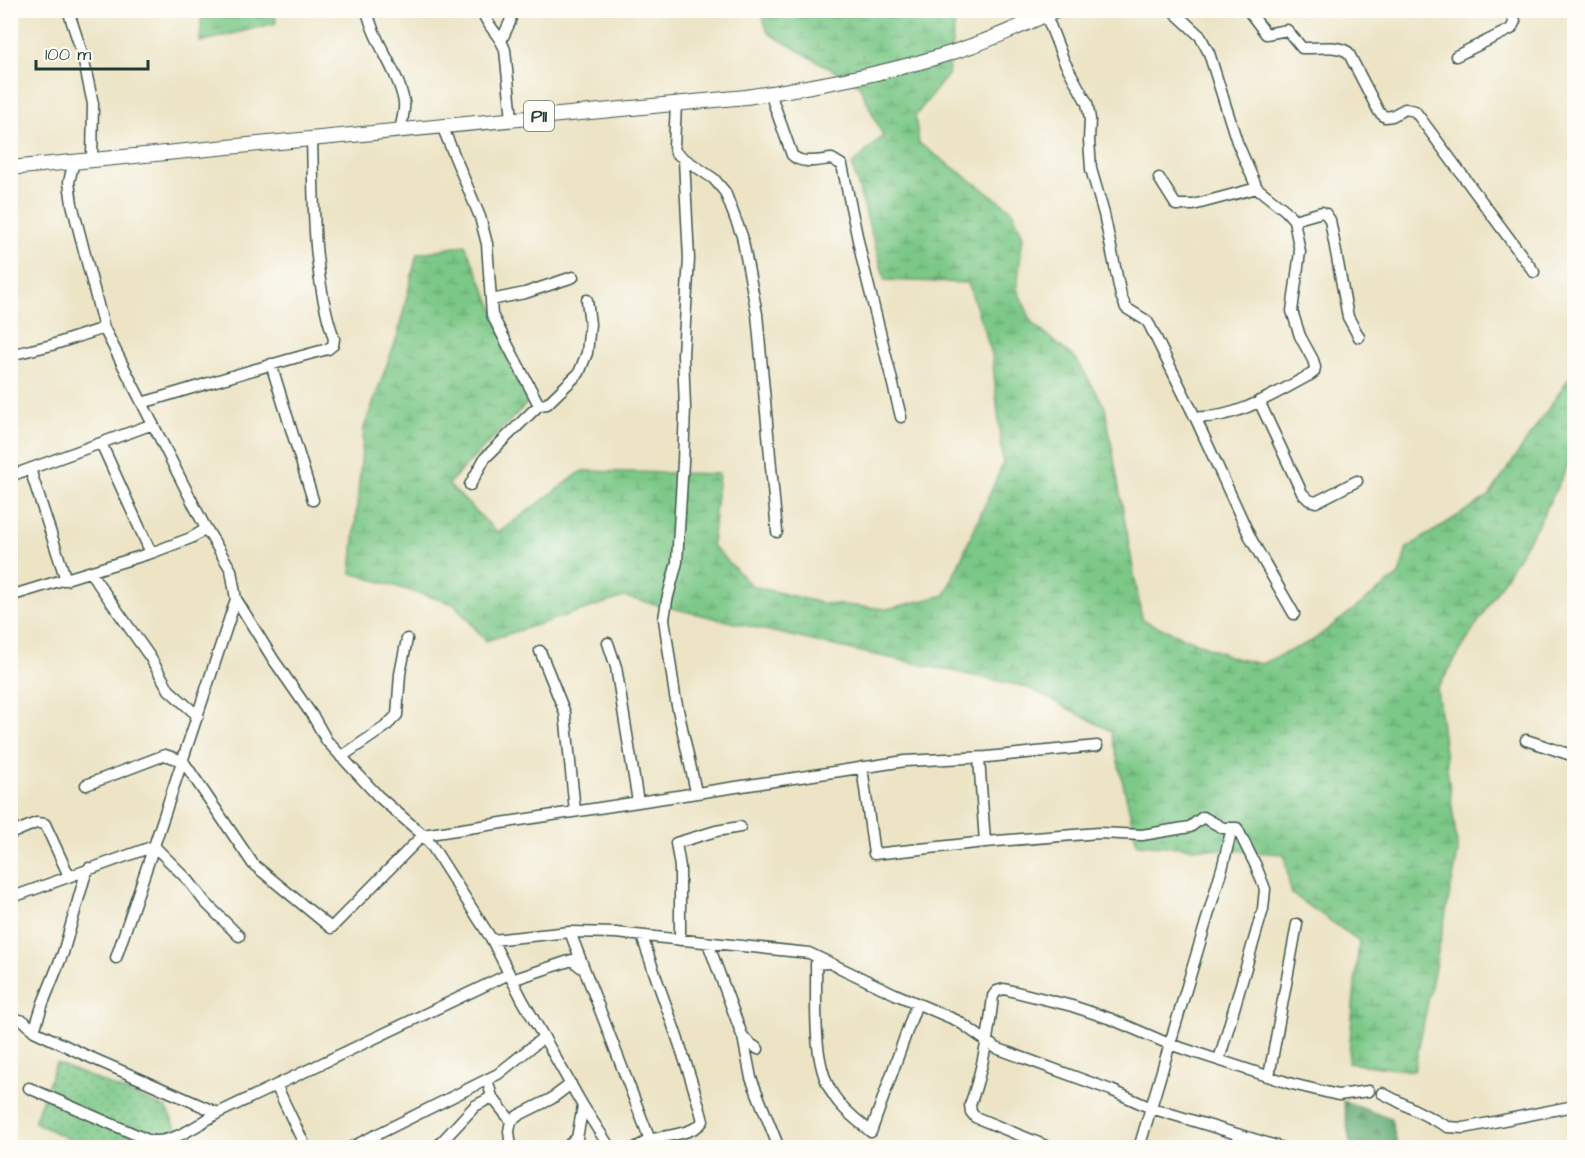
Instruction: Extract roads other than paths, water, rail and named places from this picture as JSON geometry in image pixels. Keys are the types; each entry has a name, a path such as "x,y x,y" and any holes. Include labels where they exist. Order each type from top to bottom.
{"main road":[{"name":"P11","path":"10,168 770,93 845,80 918,62 970,46 1051,13"}],"street":[{"path":"68,10 82,53 93,104 92,159"},
{"path":"367,10 372,29 404,103 400,130"},
{"path":"482,10 485,20 502,39 513,119"},
{"path":"502,39 510,22 512,10"},
{"path":"1172,10 1200,36 1209,53 1249,173 1257,188 1294,220 1300,252 1292,311 1300,336 1315,367 1314,372 1310,375 1226,415 1211,418 1195,417"},
{"path":"1248,10 1266,34 1287,30 1302,48 1343,48 1348,52 1379,112 1385,117 1405,109 1415,111 1534,272"},
{"path":"1456,56 1511,29 1515,21 1509,10"},
{"path":"1051,13 1064,62 1087,103 1090,120 1091,169 1104,214 1121,296 1126,308 1147,321 1195,417 1251,539 1294,614"},
{"path":"770,93 792,155 797,160 832,159 842,165 862,259 901,417"},
{"path":"676,103 674,147 676,153 714,179 725,192 742,236 757,314 777,532"},
{"path":"442,126 480,217 488,244 492,315 539,405"},
{"path":"142,403 328,349 333,345 334,339 321,298 314,231 312,138"},
{"path":"684,160 688,259 683,354 685,408 683,462 677,562 664,619 675,696 696,792"},
{"path":"74,161 69,182 72,204 104,328 206,529 233,575 236,599 327,741 378,796 423,836 492,940 510,977 606,1146"},
{"path":"1159,178 1176,205 1192,205 1257,188"},
{"path":"1294,220 1322,212 1330,220 1348,317 1359,337"},
{"path":"491,300 525,293 573,277"},
{"path":"470,485 485,458 539,405 547,404 579,373 587,353 590,324 587,300"},
{"path":"10,355 52,345 104,328"},
{"path":"271,364 313,500"},
{"path":"1259,400 1295,479 1302,493 1309,500 1316,502 1357,481"},
{"path":"10,476 153,424"},
{"path":"101,443 151,553"},
{"path":"30,469 66,580"},
{"path":"10,596 151,553 191,538 206,529"},
{"path":"90,572 150,657 169,690 198,716"},
{"path":"116,958 236,599"},
{"path":"341,757 385,727 397,715 400,674 407,639"},
{"path":"608,643 616,667 638,802"},
{"path":"540,651 565,713 575,811"},
{"path":"1526,740 1575,756"},
{"path":"86,785 165,754 183,762 253,864 330,927 423,836 905,761 979,758 1097,746"},
{"path":"979,758 985,842"},
{"path":"862,767 874,854 1099,833 1142,835 1190,827 1203,817 1223,828 1236,828 1265,889 1263,909 1219,1060"},
{"path":"10,834 36,823 45,824 69,876"},
{"path":"680,940 680,867 676,843 716,831 740,827"},
{"path":"1139,1148 1232,828"},
{"path":"10,898 154,846"},
{"path":"154,846 238,936"},
{"path":"34,1031 63,953 89,868"},
{"path":"1269,1076 1297,924"},
{"path":"492,940 570,932 616,933 809,953 958,1021 988,1043 1020,1057 1112,1090 1151,1108 1283,1148"},
{"path":"570,932 650,1140"},
{"path":"635,1148 650,1140 693,1129 703,1120 695,1090 642,936"},
{"path":"708,943 742,1035 751,1078 779,1148"},
{"path":"29,1088 158,1143 173,1138 276,1085 510,977 572,960 585,971"},
{"path":"830,963 816,964 818,1060 833,1096 871,1132 917,1003"},
{"path":"1051,1148 975,1117 971,1112 970,1105 988,1043 993,996 997,991 1004,989 1072,1006 1111,1019 1169,1044 1338,1095 1369,1091"},
{"path":"10,1018 24,1021 34,1031 218,1113"},
{"path":"742,1035 758,1049"},
{"path":"350,1148 498,1074 544,1037"},
{"path":"487,1079 492,1097 511,1121"},
{"path":"512,1148 509,1131 511,1121 551,1099 571,1084"},
{"path":"276,1085 306,1148"},
{"path":"1382,1093 1448,1127 1464,1128 1575,1106"},
{"path":"436,1148 476,1106 492,1097"},
{"path":"565,1148 577,1138 583,1106"},
{"path":"1241,1148 1243,1136"}]}
